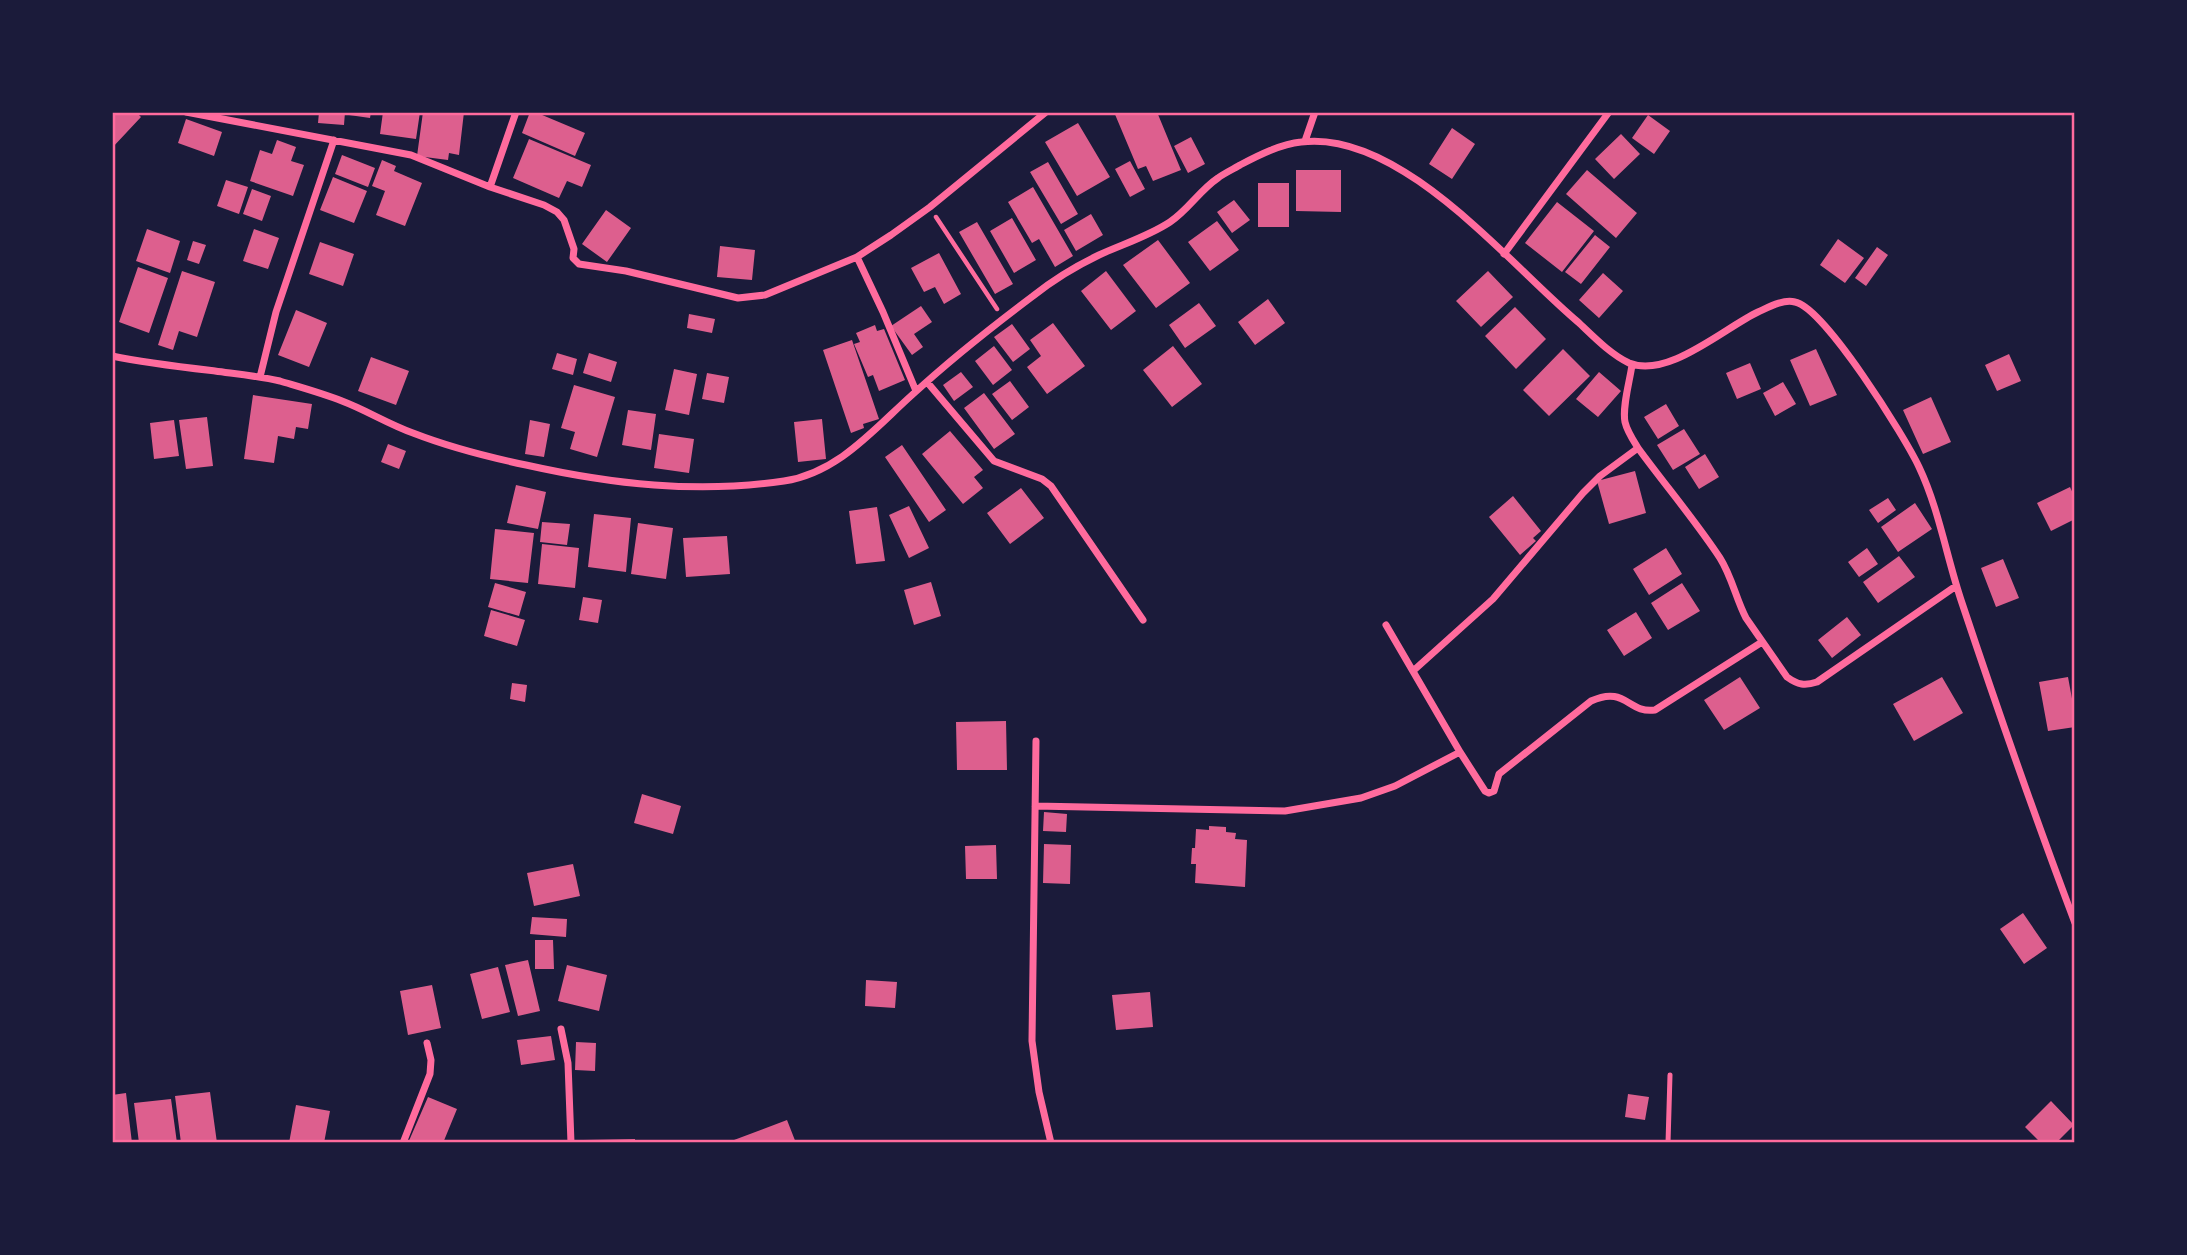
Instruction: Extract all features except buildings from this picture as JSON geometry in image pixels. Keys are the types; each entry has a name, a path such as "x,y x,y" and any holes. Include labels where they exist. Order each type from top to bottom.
{"street":[{"path":"186,112 411,155 557,212 564,219 574,248 573,258 579,264 626,271 738,298 765,295 857,257 930,207 1046,112"},
{"path":"490,187 516,112"},
{"path":"1305,141 1315,112"},
{"path":"1504,254 1609,112"},
{"path":"260,377 276,312 334,140"},
{"path":"112,356 284,382 344,402 411,433 482,455 549,470 626,484 684,488 784,481 825,468 865,439 916,391 1040,290 1091,259 1169,223 1226,173 1259,156 1305,141 1354,148 1411,175 1455,209 1571,317 1632,365 1648,366 1672,360 1692,351 1745,318 1782,303 1795,302 1810,309 1871,385 1918,464 2022,780 2075,923"},
{"path":"857,257 916,391"},
{"path":"1632,365 1625,423 1638,448 1720,559 1733,582 1741,608 1787,677 1806,686 1817,682 1956,586"},
{"path":"927,382 994,461 1042,479 1051,486 1143,620"},
{"path":"1413,671 1493,599 1600,476 1638,448"},
{"path":"1386,625 1460,752 1485,791 1492,793 1499,774 1591,701 1601,696 1619,696 1639,708 1655,710 1762,642"},
{"path":"1036,741 1032,1041 1039,1092 1051,1143"},
{"path":"1035,806 1284,811 1361,798 1395,786 1460,752"},
{"path":"561,1029 568,1062 571,1143"},
{"path":"403,1143 430,1074 431,1060 427,1043"}],"lane":[{"path":"1668,1143 1670,1075"}],"path":[{"path":"930,207 1004,320"}]}
